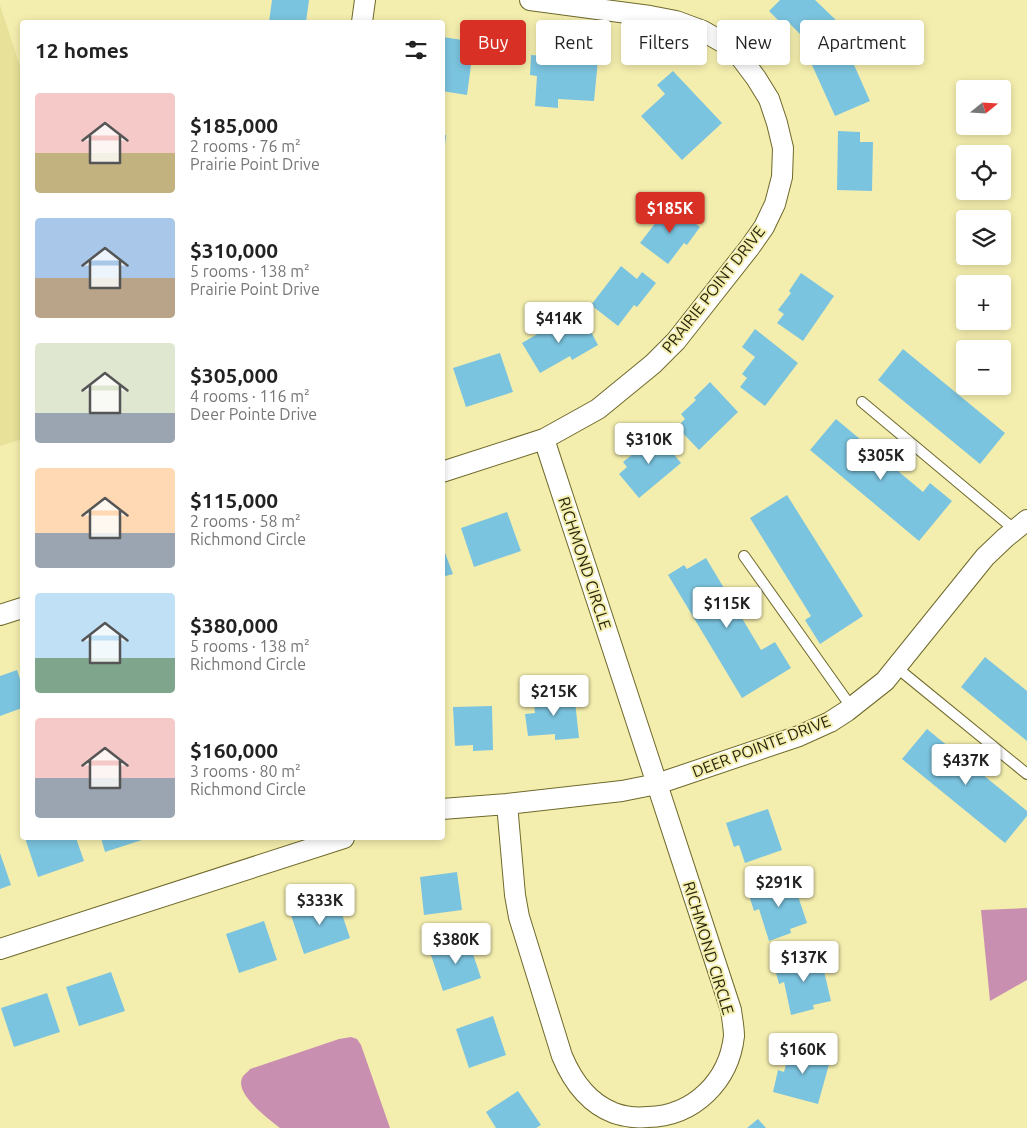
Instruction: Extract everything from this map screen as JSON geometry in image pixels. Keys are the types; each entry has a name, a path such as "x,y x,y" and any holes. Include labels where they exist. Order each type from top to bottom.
{"street":[{"path":"362,20 365,0"},
{"name":"PRAIRIE POINT DRIVE","path":"445,471 544,439 598,409 653,364 676,340 764,227 775,204 782,176 783,148 769,99 741,58 724,43 703,31 676,21 530,0"},
{"name":"RICHMOND CIRCLE","path":"507,804 515,895 519,917 562,1056 569,1072 580,1088 596,1104 614,1113 635,1118 659,1117 682,1110 702,1098 717,1082 728,1061 734,1034 731,1010 544,439"},
{"name":"DEER POINTE DRIVE","path":"445,809 622,791 657,784 799,736 830,722 852,708 885,681 985,558 1021,525"},
{"path":"0,615 20,609"},
{"path":"0,949 338,840"}],"lane":[{"path":"862,402 1021,525"},
{"path":"744,556 852,708"},
{"path":"896,667 1027,774"}],"shaded area":[{"path":"0,5 20,66 20,440 0,446"},
{"path":"1027,908 1027,980 990,1001 981,910"},
{"path":"351,1037 357,1039 361,1045 390,1128 280,1128 261,1113 243,1092 242,1078 250,1069 339,1039"}],"building":[{"path":"272,0 309,0 306,20 269,20"},
{"path":"780,0 815,0 836,20 800,20 800,34 790,24 790,20 778,20 769,11"},
{"path":"445,37 460,40 460,65 471,65 467,95 445,91"},
{"path":"531,55 536,55 536,65 598,65 594,101 558,99 558,108 535,106 537,76 530,75"},
{"path":"812,65 854,65 870,101 835,116"},
{"path":"673,71 722,123 682,160 641,116 665,94 657,85"},
{"path":"838,131 860,132 860,142 873,142 872,191 837,190"},
{"path":"670,204 700,227 687,245 684,243 668,264 640,243"},
{"path":"621,266 637,279 642,272 656,283 637,307 634,305 618,326 591,305"},
{"path":"801,273 834,296 803,341 777,323 784,314 778,310 791,293 789,291"},
{"path":"570,315 578,329 587,324 598,345 572,360 570,356 540,373 522,343"},
{"path":"755,329 798,363 765,406 740,387 747,378 742,374 755,357 742,347"},
{"path":"903,349 956,393 956,395 959,395 1005,433 980,464 878,380"},
{"path":"500,353 513,392 466,407 453,368"},
{"path":"710,382 738,412 699,450 677,427 685,419 681,414 696,400 694,398"},
{"path":"836,419 923,492 930,483 952,501 919,541 810,450"},
{"path":"655,432 681,463 639,498 619,474 627,467 623,462"},
{"path":"787,495 863,616 820,644 805,620 811,616 750,518"},
{"path":"507,512 521,551 474,567 461,528"},
{"path":"445,553 453,574 445,576"},
{"path":"706,558 761,650 775,642 791,668 742,698 668,575 684,565 687,569"},
{"path":"985,657 1027,691 1027,741 961,687"},
{"path":"17,670 20,679 20,709 0,716 0,676"},
{"path":"574,692 579,738 555,740 555,734 528,736 525,714 535,713 533,696"},
{"path":"492,706 493,750 473,751 473,745 455,746 453,707"},
{"path":"927,729 1027,811 1027,816 1005,843 902,759"},
{"path":"768,809 782,850 745,863 739,845 734,847 726,823"},
{"path":"26,840 77,840 84,861 38,877"},
{"path":"102,840 142,840 105,852"},
{"path":"0,853 11,885 0,889"},
{"path":"457,872 462,910 424,915 420,877"},
{"path":"792,878 807,923 790,929 791,933 769,941 759,909 754,911 748,892"},
{"path":"337,899 350,938 304,954 291,915"},
{"path":"264,921 277,960 239,973 226,934"},
{"path":"468,939 481,978 443,991 430,952"},
{"path":"820,954 831,1001 813,1005 814,1009 791,1015 784,982 779,984 774,965"},
{"path":"111,972 125,1011 79,1026 66,987"},
{"path":"47,993 60,1032 14,1047 1,1008"},
{"path":"493,1016 506,1055 469,1068 456,1029"},
{"path":"791,1046 831,1057 818,1104 773,1092 778,1070 784,1072"},
{"path":"518,1091 541,1125 536,1128 496,1128 486,1112"},
{"path":"758,1119 766,1128 747,1128"}]}
